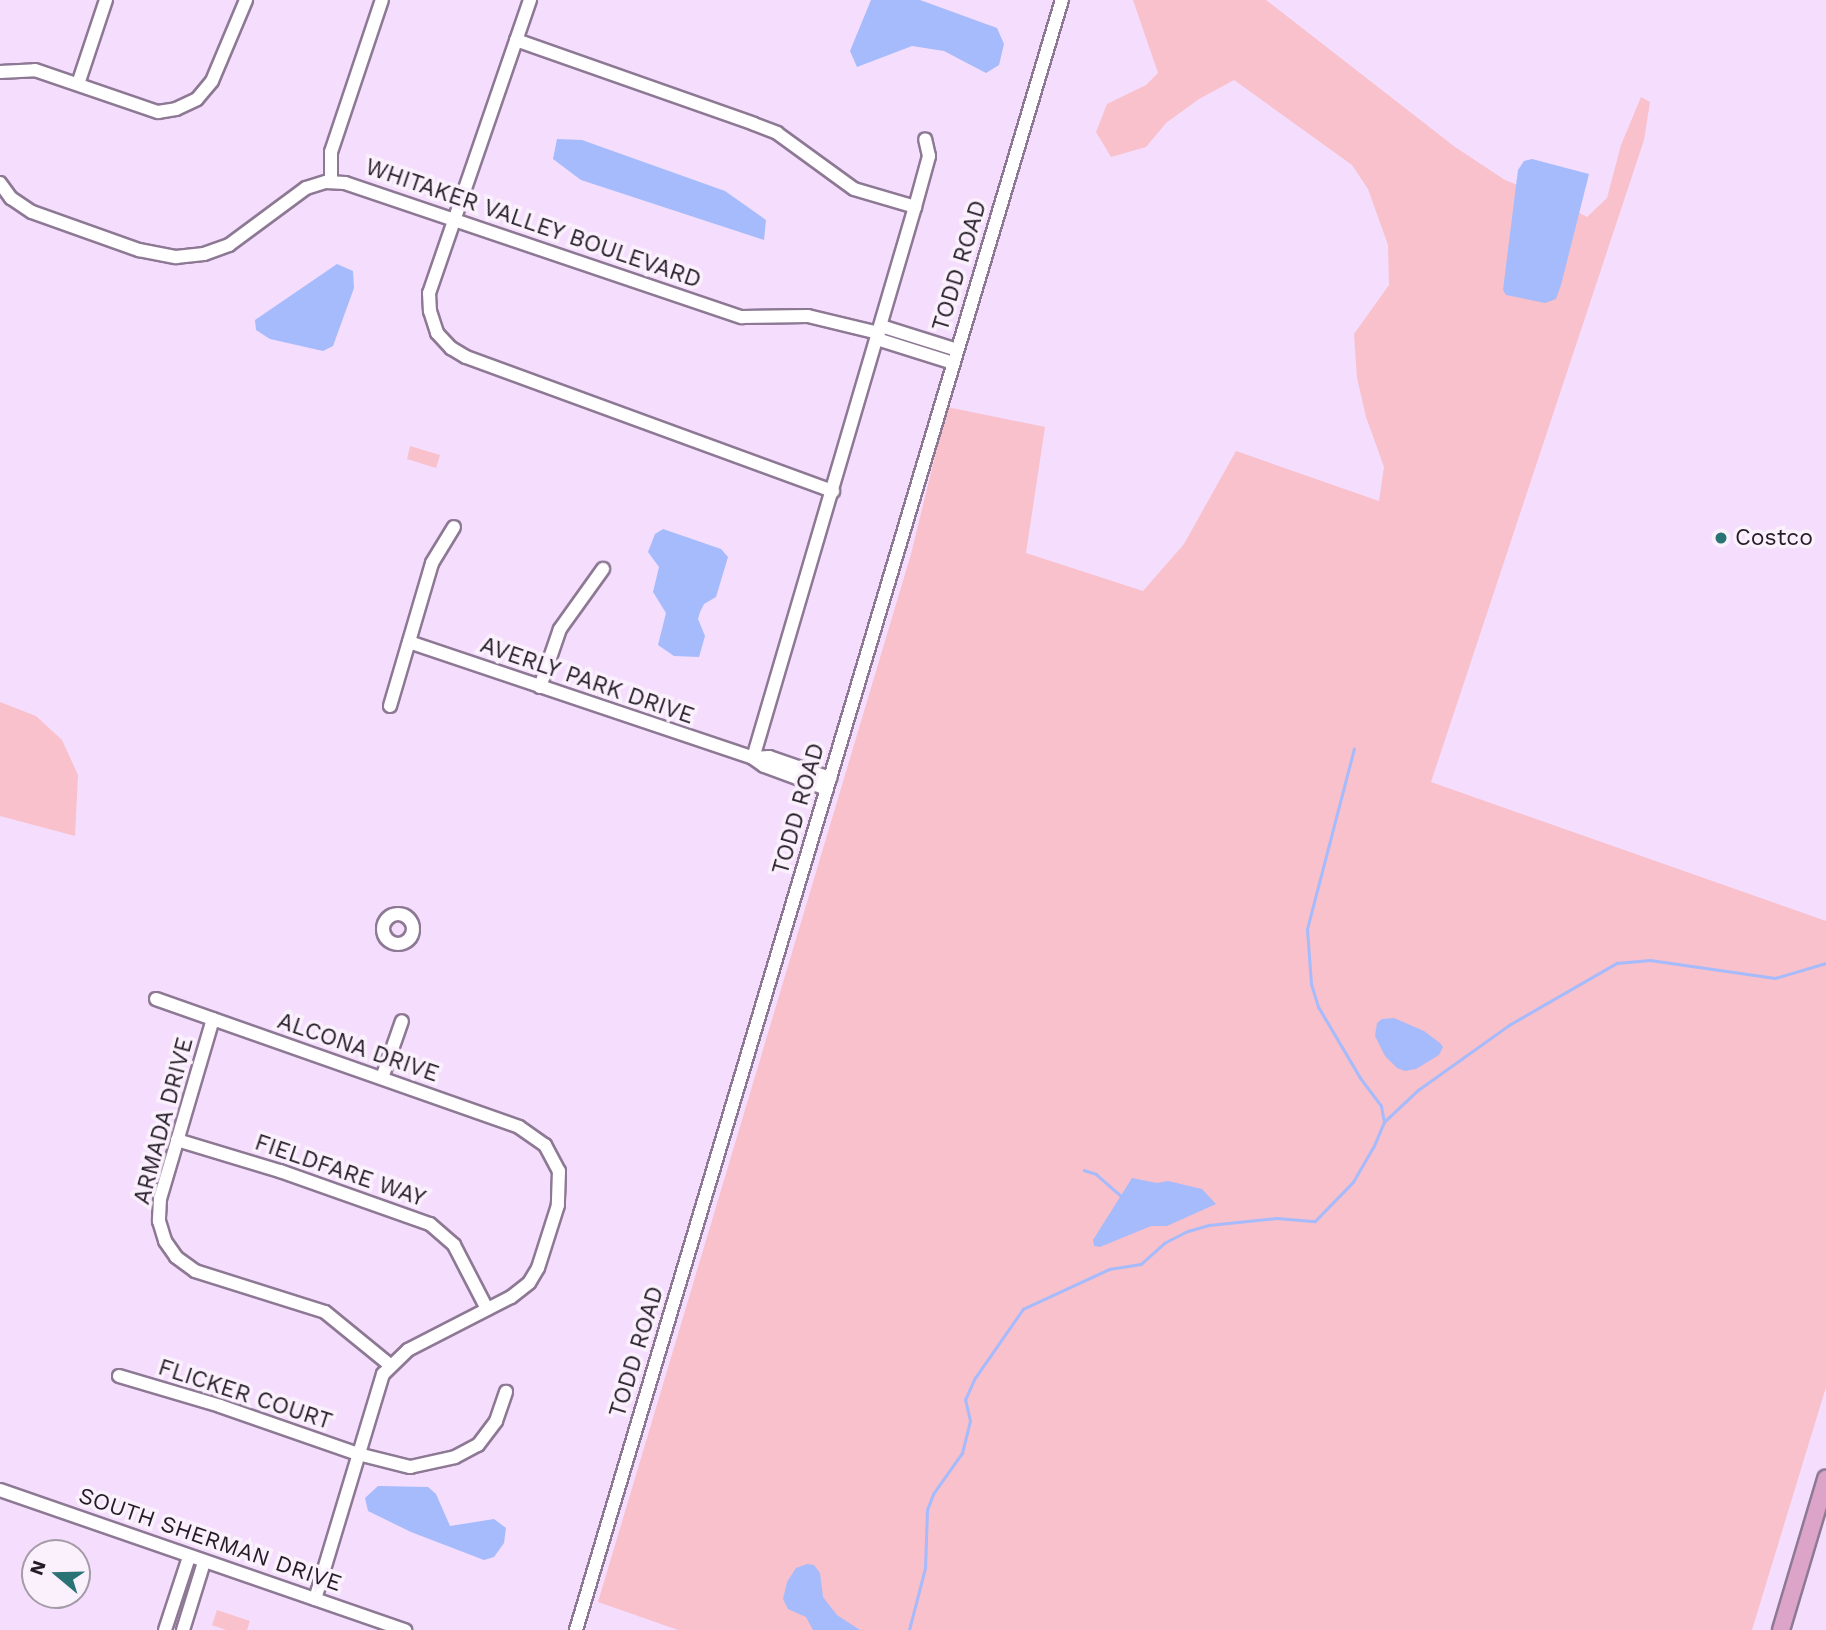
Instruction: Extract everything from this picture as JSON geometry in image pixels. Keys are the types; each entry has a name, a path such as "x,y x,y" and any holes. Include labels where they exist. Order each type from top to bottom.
{"main road":[{"path":"1781,1630 1826,1479"}],"street":[{"path":"78,84 106,0"},
{"path":"0,72 30,69 158,112 176,109 197,99 212,81 246,0"},
{"path":"331,182 331,152 382,0"},
{"path":"530,0 429,293 430,311 437,333 451,348 466,357 833,491"},
{"name":"TODD ROAD","path":"576,1630 1062,0"},
{"path":"516,40 765,129 853,189 915,207"},
{"path":"752,758 915,207 929,156 925,139"},
{"name":"WHITAKER VALLEY BOULEVARD","path":"0,183 11,198 32,212 148,253 176,257 204,254 229,245 251,232 299,192 331,182 350,185 742,317 808,316 879,333 955,356"},
{"path":"390,706 434,559 454,527"},
{"path":"540,687 560,629 603,569"},
{"name":"AVERLY PARK DRIVE","path":"409,642 752,758 769,757 828,784"},
{"name":"ALCONA DRIVE","path":"156,999 519,1126 542,1142 555,1161 560,1185 541,1260 522,1289 487,1309"},
{"name":"ARMADA DRIVE","path":"213,1019 160,1199 162,1233 171,1251 190,1268 322,1310 390,1365"},
{"path":"382,1078 402,1021"},
{"name":"FIELDFARE WAY","path":"177,1140 280,1171 430,1224 454,1245 487,1309"},
{"path":"315,1599 381,1379 390,1365 408,1350 487,1309"},
{"name":"FLICKER COURT","path":"119,1376 220,1406 358,1454 410,1467 463,1454 478,1445 490,1432 506,1392"},
{"name":"SOUTH SHERMAN DRIVE","path":"0,1490 405,1630"},
{"path":"165,1630 189,1556"},
{"path":"183,1630 204,1562"}],"shaded area":[{"path":"1133,0 1266,0 1455,147 1505,180 1553,199 1587,217 1607,198 1621,145 1641,97 1650,102 1644,140 1431,782 1826,921 1826,1387 1752,1630 678,1630 598,1602 911,554 947,407 1045,427 1026,553 1143,591 1184,544 1236,451 1379,501 1384,467 1366,417 1357,378 1354,334 1389,285 1388,245 1368,189 1352,165 1234,80 1199,99 1166,123 1146,147 1111,157 1096,132 1107,104 1146,85 1158,73"},
{"path":"410,446 440,455 436,468 407,459"},
{"path":"0,702 36,716 62,740 78,775 75,836 0,816"},
{"path":"217,1610 250,1621 247,1630 226,1630 212,1625"}],"water":[{"path":"871,0 920,0 997,28 1004,44 999,65 986,73 944,51 912,46 857,67 850,51"},
{"path":"557,139 582,140 725,191 766,220 764,240 581,180 553,159"},
{"path":"1532,159 1589,174 1561,285 1556,299 1545,303 1506,295 1503,290 1518,170 1524,161"},
{"path":"337,264 353,271 354,288 333,346 323,351 270,339 256,330 255,320"},
{"path":"663,529 721,549 728,557 716,597 704,604 700,612 698,619 705,636 699,657 674,656 658,645 666,613 653,592 659,567 648,552 655,534"},
{"path":"1394,1018 1424,1031 1440,1043 1443,1047 1439,1055 1416,1069 1405,1071 1397,1068 1385,1056 1375,1036 1377,1023 1382,1019"},
{"path":"1132,1178 1157,1183 1168,1181 1202,1189 1216,1204 1167,1226 1151,1226 1100,1247 1094,1246 1093,1240"},
{"path":"378,1486 428,1487 436,1494 450,1526 494,1519 506,1528 504,1543 494,1557 484,1560 411,1532 368,1511 365,1498"},
{"path":"807,1564 814,1565 820,1573 823,1597 837,1615 860,1630 813,1630 806,1617 788,1609 783,1599 787,1582 796,1568"}],"waterway":[{"path":"909,1630 925,1568 927,1510 933,1494 962,1453 970,1421 965,1400 975,1378 1023,1309 1109,1269 1141,1264 1164,1243 1188,1231 1209,1225 1277,1218 1315,1221 1353,1182 1373,1148 1384,1122 1381,1106 1360,1078 1318,1007 1311,984 1307,929 1354,749"},
{"path":"1384,1122 1418,1090 1509,1025 1617,963 1650,960 1775,978 1826,963"},
{"path":"1084,1170 1096,1174 1120,1195"}],"place":[{"name":"Costco","path":"1721,538"}]}
